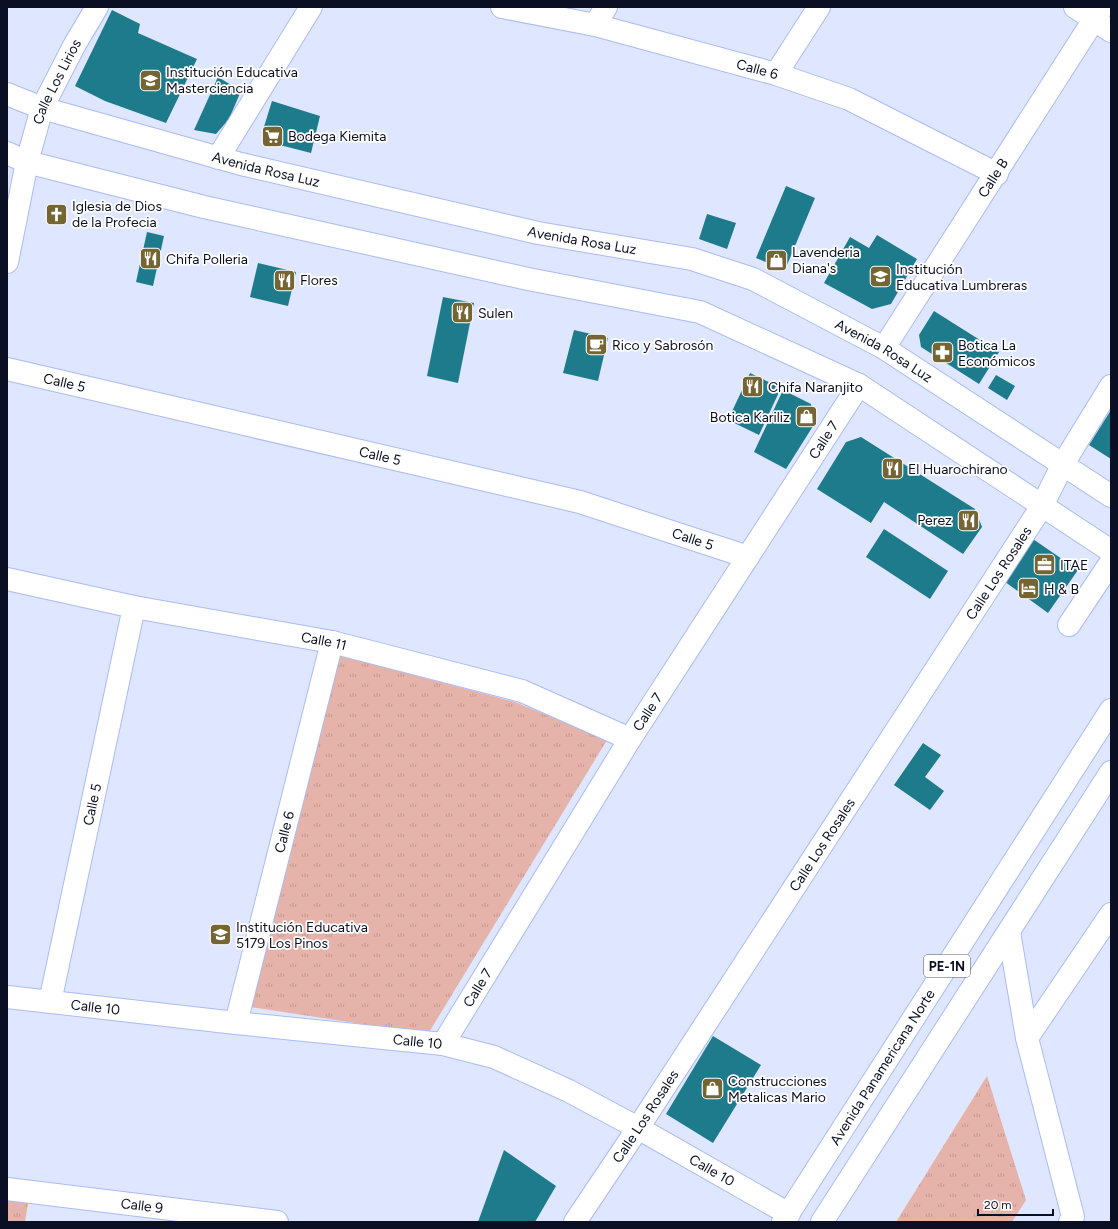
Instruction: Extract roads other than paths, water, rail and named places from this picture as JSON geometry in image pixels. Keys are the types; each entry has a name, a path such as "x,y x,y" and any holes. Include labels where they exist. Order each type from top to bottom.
{"main road":[{"name":"Calle Los Lirios","path":"7,262 27,162 42,108 75,44 97,7"},
{"path":"218,158 312,7"},
{"name":"Calle 6","path":"502,7 594,25 776,74 849,99 997,174"},
{"path":"594,25 606,7"},
{"path":"776,74 819,7"},
{"path":"1075,7 1103,19"},
{"name":"Calle B","path":"884,348 997,174 1103,19"},
{"name":"Avenida Rosa Luz","path":"7,94 42,108 218,158 538,233 692,259 752,279 884,348 1111,496"},
{"path":"7,153 27,162 204,207 528,280 700,312 859,384 1111,551"},
{"name":"Calle 5","path":"7,369 580,502 748,557"},
{"name":"Calle 7","path":"443,1044 630,739 859,384"},
{"name":"Calle Los Rosales","path":"575,1222 638,1128 1042,506 1063,464 1111,386"},
{"path":"1069,625 1111,562"},
{"name":"Calle 11","path":"7,579 134,607 332,642 522,691 630,739"},
{"name":"Calle 5","path":"50,1002 134,607"},
{"name":"Calle 6","path":"236,1023 332,642"},
{"name":"Avenida Panamericana Norte","path":"786,1218 1111,710"},
{"name":"PE-1N","path":"822,1222 1111,772"},
{"path":"1027,1038 1111,914"},
{"path":"1009,932 1027,1038 1074,1220"},
{"name":"Calle 10","path":"7,997 236,1023 443,1044 494,1057 569,1091 638,1128 786,1218"},
{"name":"Calle 9","path":"7,1189 277,1222"}],"place":[{"name":"Institución Educativa Masterciencia","path":"151,80"},
{"name":"Bodega Kiemita","path":"272,136"},
{"name":"Iglesia de Dios de la Profecia","path":"56,214"},
{"name":"Chifa Polleria","path":"150,259"},
{"name":"Lavenderia Diana's","path":"777,260"},
{"name":"Institución Educativa Lumbreras","path":"880,277"},
{"name":"Flores","path":"284,280"},
{"name":"Sulen","path":"462,313"},
{"name":"Rico y Sabrosón","path":"597,345"},
{"name":"Botica La Económicos","path":"943,353"},
{"name":"Chifa Naranjito","path":"753,387"},
{"name":"Botica Kariliz","path":"806,417"},
{"name":"El Huarochirano","path":"893,469"},
{"name":"Perez","path":"968,520"},
{"name":"ITAE","path":"1045,565"},
{"name":"H & B","path":"1029,589"},
{"name":"Institución Educativa 5179 Los Pinos","path":"221,935"},
{"name":"Construcciones Metalicas Mario","path":"713,1089"}]}
